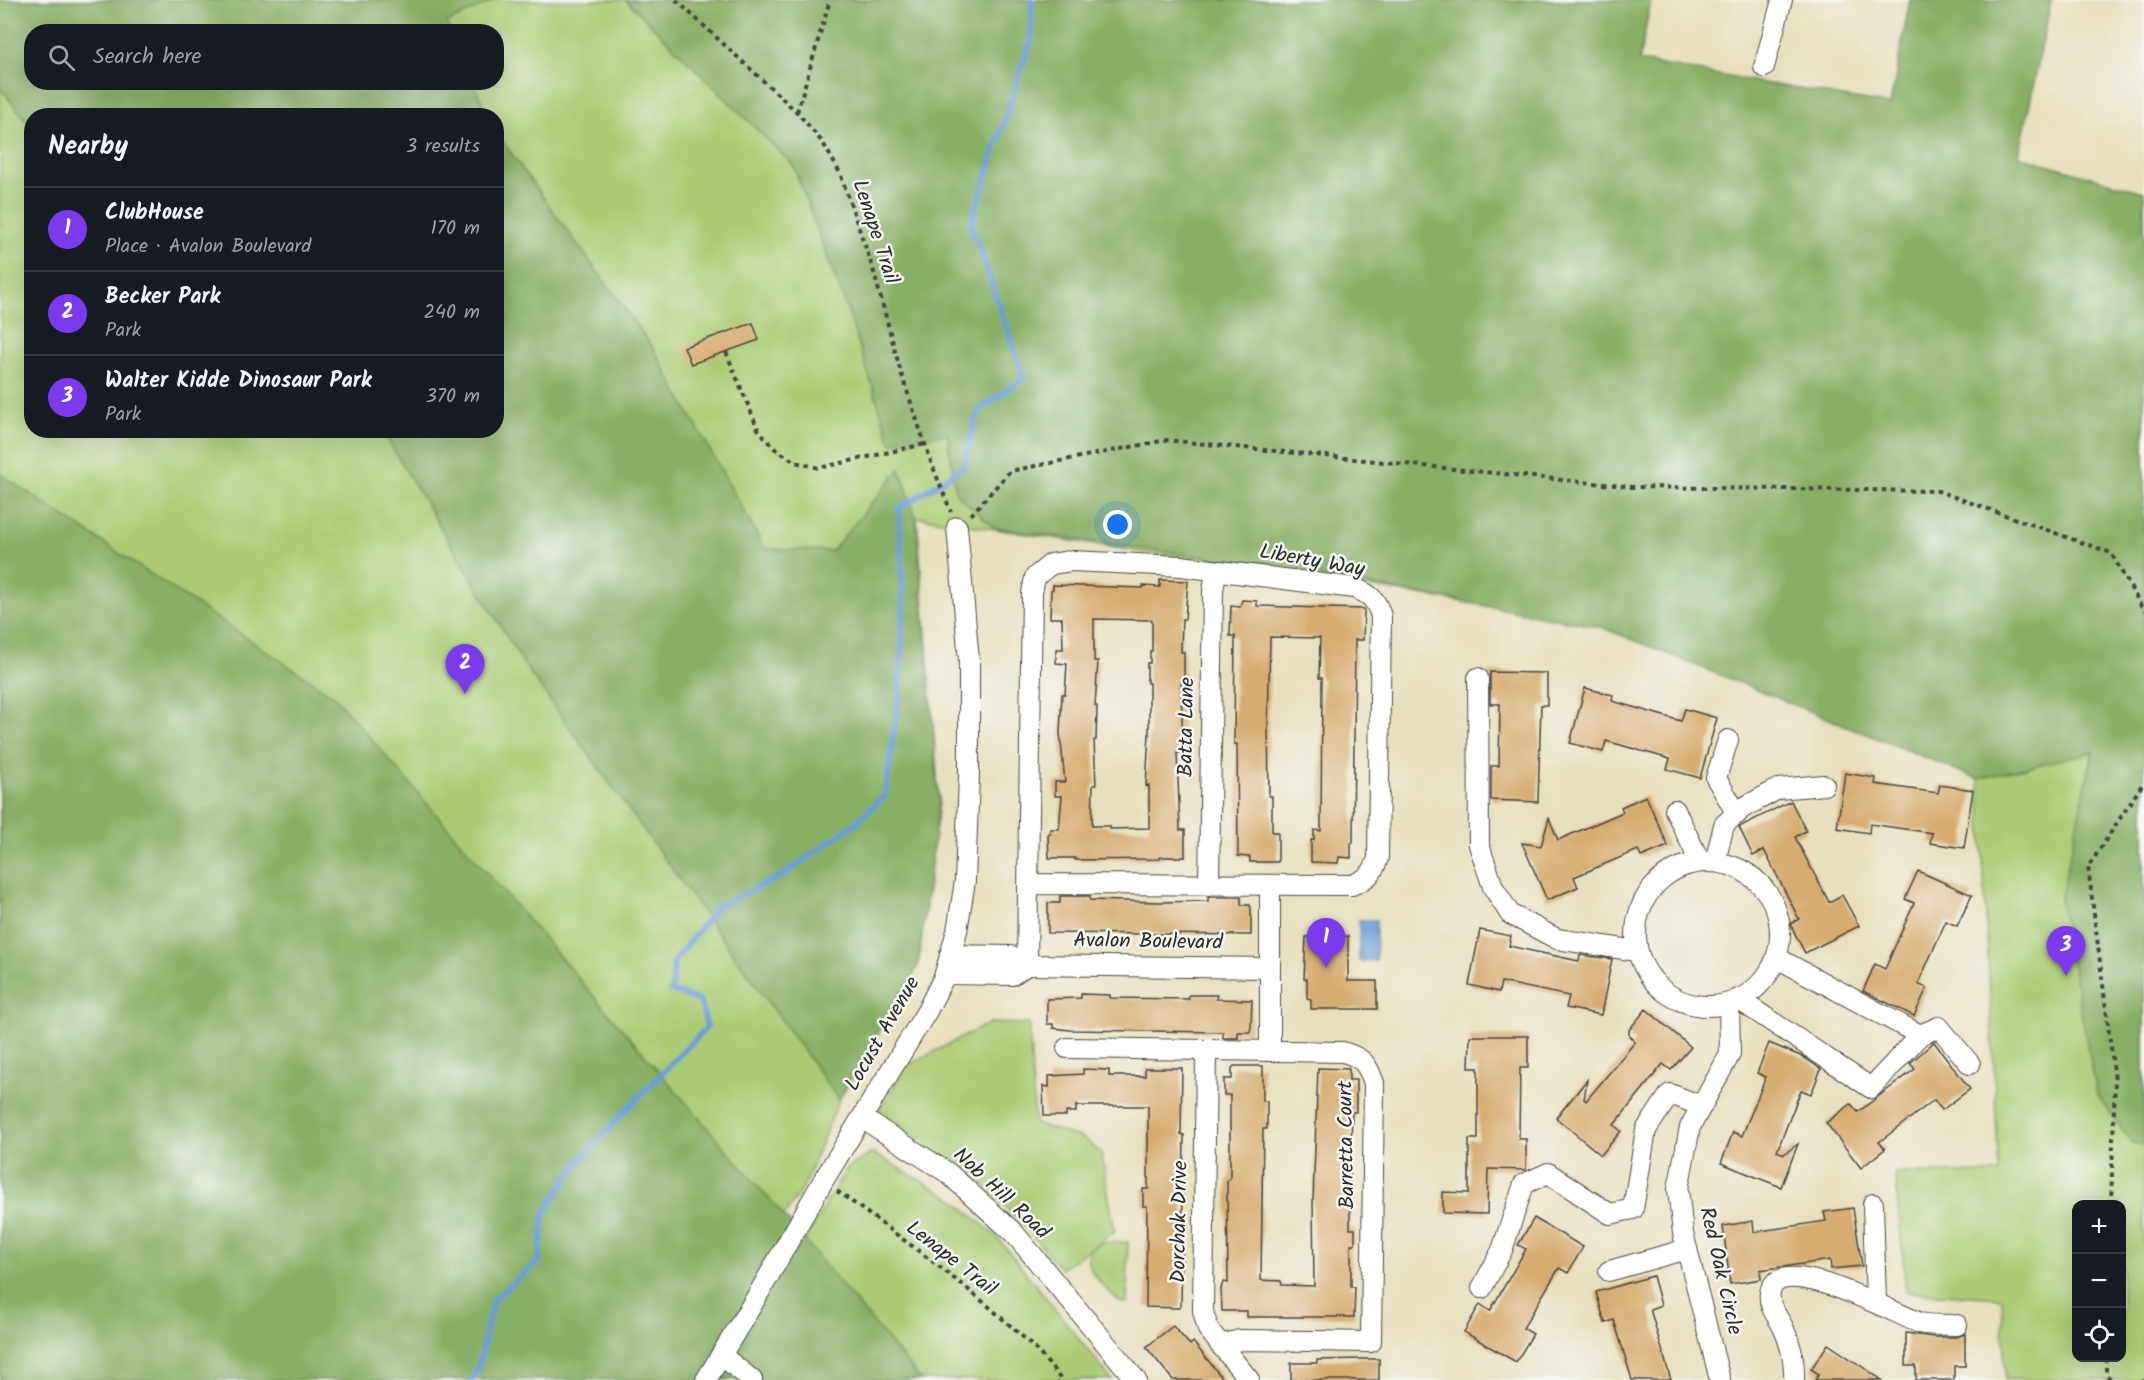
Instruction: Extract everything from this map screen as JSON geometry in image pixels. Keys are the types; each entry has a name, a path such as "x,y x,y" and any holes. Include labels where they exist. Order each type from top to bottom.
{"street":[{"path":"1764,67 1782,0"},
{"name":"Locust Avenue","path":"706,1380 823,1181 927,1011 945,974 957,931 965,881 969,776 969,661 957,529"},
{"name":"Liberty Way","path":"1027,965 1028,884 1032,593 1035,577 1051,564 1071,561 1181,566 1354,588 1368,594 1377,603 1381,616 1378,858 1374,871 1366,879 1352,885 1028,884"},
{"name":"Batta Lane","path":"1209,885 1213,591 1216,571"},
{"path":"1478,678 1479,845 1493,887 1510,914 1557,939 1638,951"},
{"path":"1728,740 1716,778 1737,814"},
{"path":"1708,862 1724,825 1737,814 1778,789 1824,785"},
{"path":"1675,810 1708,862"},
{"path":"1708,862 1731,864 1751,875 1767,891 1777,912 1780,935 1777,957 1766,978 1749,994 1733,1001 1704,1007 1679,1001 1658,987 1642,967 1635,943 1636,918 1646,895 1662,876 1685,864 1708,862"},
{"path":"1270,885 1270,1051"},
{"name":"Avalon Boulevard","path":"950,954 1011,956 1027,965 1269,968"},
{"path":"1777,957 1920,1035"},
{"name":"Avalon Boulevard","path":"945,974 1012,975 1027,965"},
{"path":"1733,1001 1871,1088 1920,1035 1939,1027 1970,1064"},
{"name":"Red Oak Circle","path":"1720,1380 1683,1233 1678,1189 1690,1127 1730,1054 1733,1001"},
{"name":"Barretta Court","path":"1067,1048 1343,1052 1358,1056 1370,1070 1374,1083 1371,1342 1240,1340 1220,1345"},
{"name":"Dorchak Drive","path":"1206,1050 1203,1311 1208,1329 1249,1380"},
{"path":"1482,1288 1502,1250 1524,1184 1548,1173 1610,1214 1633,1209 1646,1131 1670,1094 1702,1106"},
{"name":"Nob Hill Road","path":"861,1118 948,1173 1014,1233 1136,1380"},
{"path":"1873,1204 1876,1303"},
{"path":"1608,1271 1688,1249"},
{"path":"1794,1380 1794,1357 1782,1326 1772,1311 1770,1294 1772,1287 1782,1280 1798,1278 1822,1282 1922,1323 1957,1325"},
{"path":"721,1355 752,1380"}],"path":[{"name":"Lenape Trail","path":"676,0 797,112 822,143 840,173 873,269 902,373 925,444 957,529"},
{"path":"797,112 830,0"},
{"path":"726,352 758,429 774,448 795,462 819,468 925,444"},
{"path":"957,529 1010,471 1167,440 1634,487 1938,491 2111,553 2144,611"},
{"path":"2111,1200 2115,1080 2088,867 2144,782"},
{"name":"Lenape Trail","path":"823,1181 952,1276 1014,1329 1051,1366 1060,1380"},
{"path":"2106,1362 2106,1374 2111,1380"}],"green space":[{"path":"0,0 1651,0 1639,61 2144,195 2144,1380 2005,1380 2002,1298 1906,1292 1895,1173 1999,1173 1974,681 917,517 939,802 918,966 839,1100 803,1188 784,1216 774,1205 0,1380"},
{"path":"0,0 494,0 447,24 24,24 24,90 476,90 485,108 24,108 24,117 0,88"},
{"path":"626,0 1651,0 1639,61 1890,105 1910,0 2051,0 2019,156 2144,192 2144,1146 2133,1143 2097,1095 2060,900 2093,752 1978,779 1601,627 1260,565 995,528 956,494 947,434 891,443 848,312 793,165"},
{"path":"504,144 653,348 765,549 832,551 900,469 916,517 939,802 918,966 839,1100 525,666 386,438 504,438"},
{"path":"0,474 334,696 784,1216 921,1380 0,1380"},
{"path":"990,1023 1029,1024 1035,1124 1083,1138 1101,1153 1115,1232 1061,1269 1023,1224 981,1182 878,1112 906,1066"},
{"path":"872,1153 952,1198 997,1237 1112,1380 921,1380 804,1241 847,1168"},
{"path":"1128,1242 1127,1303 1121,1303 1100,1283 1089,1266 1088,1257 1091,1250 1100,1244"}],"water":[{"path":"1359,920 1376,920 1376,961 1359,961"}],"building":[{"path":"753,323 759,340 691,364 684,347"},
{"path":"1160,580 1188,581 1185,619 1182,619 1181,652 1184,652 1184,682 1181,682 1183,753 1177,753 1180,830 1185,830 1185,857 1075,860 1075,858 1049,858 1048,834 1050,834 1050,829 1059,829 1062,796 1055,796 1055,782 1065,782 1060,732 1062,694 1065,694 1067,664 1056,663 1056,649 1063,649 1062,618 1050,618 1053,585 1160,587","holes":["1094,619 1152,620 1152,651 1150,651 1150,663 1147,663 1149,734 1146,786 1149,785 1149,828 1110,829 1110,826 1092,826 1093,785 1096,785 1094,740 1096,740 1097,706 1095,706 1098,661 1094,661"]},
{"path":"1242,600 1257,601 1257,606 1364,609 1363,640 1355,640 1351,858 1339,857 1338,863 1311,862 1311,840 1314,840 1314,830 1321,831 1320,638 1270,637 1269,796 1272,796 1272,832 1278,832 1278,862 1250,862 1250,857 1238,856 1237,744 1234,744 1235,636 1230,636 1231,606 1240,607"},
{"path":"1490,672 1547,673 1547,705 1541,705 1538,802 1491,800 1491,766 1499,766 1500,704 1490,704"},
{"path":"1585,688 1613,695 1612,701 1681,721 1685,709 1717,718 1700,778 1667,769 1670,759 1606,741 1603,752 1570,743"},
{"path":"1845,773 1876,778 1875,784 1938,793 1940,785 1973,790 1964,848 1930,843 1932,833 1870,824 1869,833 1837,828"},
{"path":"1646,796 1668,846 1641,857 1638,850 1574,877 1578,887 1547,900 1522,843 1541,846 1549,818 1558,840 1623,812 1621,807"},
{"path":"1791,801 1806,831 1795,837 1829,902 1842,895 1859,926 1805,953 1790,924 1799,919 1764,850 1753,856 1739,827"},
{"path":"1918,871 1972,895 1957,926 1946,921 1918,984 1927,988 1914,1016 1863,991 1875,964 1885,969 1914,903 1905,899"},
{"path":"1060,896 1090,896 1090,900 1159,902 1208,901 1208,897 1241,897 1241,905 1250,905 1251,935 1048,933 1048,903 1060,903"},
{"path":"1311,928 1331,928 1332,936 1348,936 1348,981 1377,981 1377,1009 1311,1009 1311,999 1307,998 1307,979 1304,979 1306,937 1311,937"},
{"path":"1480,930 1511,936 1509,946 1579,961 1580,955 1612,959 1601,1015 1566,1008 1569,996 1501,982 1499,992 1469,985"},
{"path":"1081,994 1110,995 1110,998 1189,999 1189,995 1217,995 1216,999 1252,1000 1250,1032 1238,1032 1238,1038 1223,1038 1223,1032 1070,1030 1053,1028 1053,1024 1047,1024 1047,999 1081,998"},
{"path":"1646,1009 1691,1047 1671,1070 1663,1064 1614,1125 1621,1131 1601,1155 1556,1118 1587,1080 1584,1099 1586,1101 1635,1042 1629,1036 1629,1030"},
{"path":"1470,1036 1528,1036 1528,1068 1520,1068 1519,1139 1526,1139 1526,1170 1488,1169 1487,1214 1443,1213 1443,1192 1469,1193 1469,1139 1478,1139 1478,1068 1469,1068"},
{"path":"1934,1042 1970,1089 1942,1110 1934,1100 1879,1142 1885,1149 1861,1168 1826,1123 1851,1104 1858,1112 1915,1069 1910,1063"},
{"path":"1769,1043 1803,1057 1821,1069 1811,1094 1801,1090 1777,1151 1784,1154 1798,1144 1781,1187 1721,1163 1733,1132 1742,1136 1766,1077 1757,1073"},
{"path":"1234,1066 1263,1066 1263,1101 1267,1101 1267,1129 1263,1129 1261,1280 1281,1281 1282,1285 1314,1286 1313,1201 1318,1068 1349,1069 1349,1080 1356,1080 1356,1112 1352,1112 1350,1180 1350,1229 1355,1229 1355,1244 1351,1244 1351,1287 1355,1287 1354,1317 1247,1317 1247,1311 1222,1311 1221,1289 1223,1282 1228,1283 1227,1180 1230,1178 1230,1095 1224,1095 1224,1079 1232,1079"},
{"path":"1145,1068 1182,1068 1181,1134 1184,1135 1181,1306 1179,1308 1146,1307 1147,1206 1143,1206 1143,1189 1148,1189 1148,1106 1076,1106 1076,1112 1066,1112 1066,1116 1044,1116 1043,1086 1049,1087 1049,1076 1083,1074 1083,1069 1109,1070 1109,1076 1145,1076"},
{"path":"1853,1208 1862,1266 1831,1269 1830,1260 1760,1270 1761,1279 1730,1284 1723,1226 1753,1221 1754,1232 1826,1221 1824,1212"},
{"path":"1534,1218 1583,1247 1568,1273 1559,1268 1523,1328 1533,1334 1516,1362 1464,1332 1480,1304 1490,1311 1526,1249 1518,1245"},
{"path":"1653,1276 1661,1305 1650,1309 1671,1380 1632,1380 1614,1320 1605,1323 1596,1292"},
{"path":"1173,1326 1190,1345 1193,1342 1224,1380 1173,1380 1146,1347"},
{"path":"1906,1333 1933,1337 1957,1337 1965,1334 1965,1366 1954,1366 1954,1380 1916,1380 1916,1366 1906,1366"},
{"path":"1828,1344 1882,1380 1815,1380 1819,1374 1811,1369"},
{"path":"1379,1359 1379,1380 1291,1380 1291,1363 1317,1363 1317,1360"}],"waterway":[{"path":"471,1380 478,1369 493,1300 539,1261 544,1214 578,1163 707,1027 700,1001 671,991 674,961 717,907 783,875 856,823 885,795 900,689 903,597 899,509 963,467 978,411 1024,378 971,224 1031,39 1032,0"}],"place":[{"name":"Becker Park","path":"465,694"},
{"name":"ClubHouse","path":"1326,968"},
{"name":"Walter Kidde Dinosaur Park","path":"2066,976"}]}
